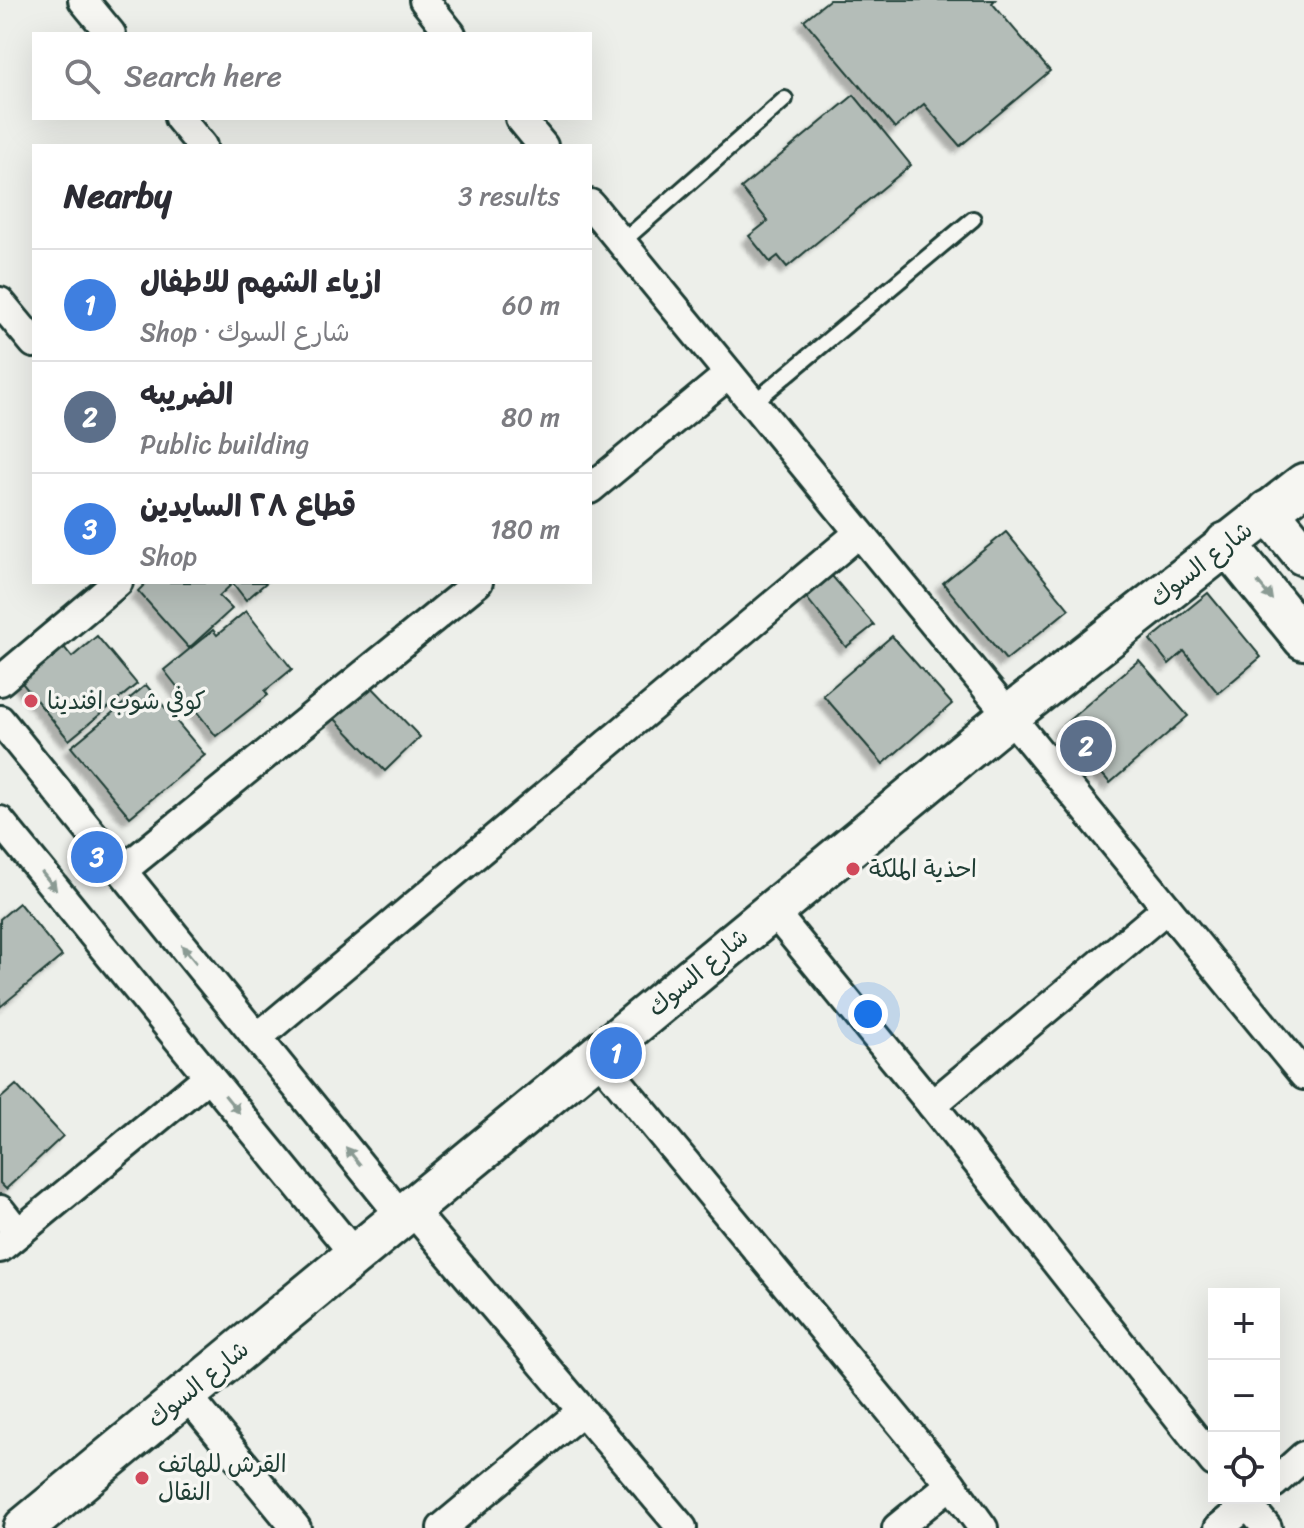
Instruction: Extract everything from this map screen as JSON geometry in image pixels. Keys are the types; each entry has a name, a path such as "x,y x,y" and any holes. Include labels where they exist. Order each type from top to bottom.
{"street":[{"path":"83,0 109,32"},
{"path":"424,0 449,32"},
{"path":"181,120 200,144"},
{"path":"522,120 541,144"},
{"path":"592,207 1304,1075"},
{"path":"0,302 32,341"},
{"path":"592,487 729,374"},
{"path":"1292,499 1304,555"},
{"name":"شارع السوك","path":"24,1528 1010,715 1226,543 1292,499"},
{"path":"257,1038 859,533"},
{"path":"1226,543 1304,639"},
{"path":"0,681 116,584"},
{"path":"122,871 476,584"},
{"path":"0,720 257,1038 682,1528"},
{"path":"0,821 355,1255"},
{"path":"932,1105 1167,908"},
{"path":"773,911 932,1105 1208,1454"},
{"path":"597,1056 951,1484 983,1528"},
{"path":"0,1210 9,1240 209,1076"},
{"path":"186,1394 296,1528"},
{"path":"442,1528 582,1411"},
{"path":"1280,1478 1304,1456"},
{"path":"897,1528 951,1484"},
{"path":"1219,1528 1245,1504"},
{"path":"1252,1504 1267,1528"}],"lane":[{"path":"621,243 785,99"},
{"path":"753,403 973,219"}],"building":[{"path":"829,0 995,0 992,3 1050,71 960,146 924,104 895,128 804,20"},
{"path":"854,95 911,165 787,267 778,256 770,262 749,236 768,221 741,188"},
{"path":"1006,532 1069,609 1006,660 943,583"},
{"path":"832,576 874,625 846,647 806,597"},
{"path":"145,584 230,584 219,596 232,609 189,648 138,591"},
{"path":"234,584 265,584 246,600"},
{"path":"1208,593 1261,657 1218,693 1184,651 1169,664 1150,640"},
{"path":"246,611 292,669 265,691 268,695 216,736 164,670 213,630 217,635"},
{"path":"97,636 137,684 69,740 13,672 56,637 72,657"},
{"path":"892,636 952,704 883,764 823,695"},
{"path":"1139,660 1188,716 1110,783 1061,727"},
{"path":"369,684 420,737 385,771 334,718"},
{"path":"146,685 205,755 130,817 71,747"},
{"path":"19,903 62,956 0,1007 0,919"},
{"path":"16,1085 63,1136 6,1189 0,1183 0,1099"}],"place":[{"name":"كوفي شوب افندينا","path":"31,701"},
{"name":"الضريبه","path":"1086,746"},
{"name":"قطاع ٢٨ السايدين","path":"97,857"},
{"name":"احذية الملكة","path":"853,869"},
{"name":"ازياء الشهم للاطفال","path":"616,1053"},
{"name":"القرش للهاتف النقال","path":"142,1478"}]}
